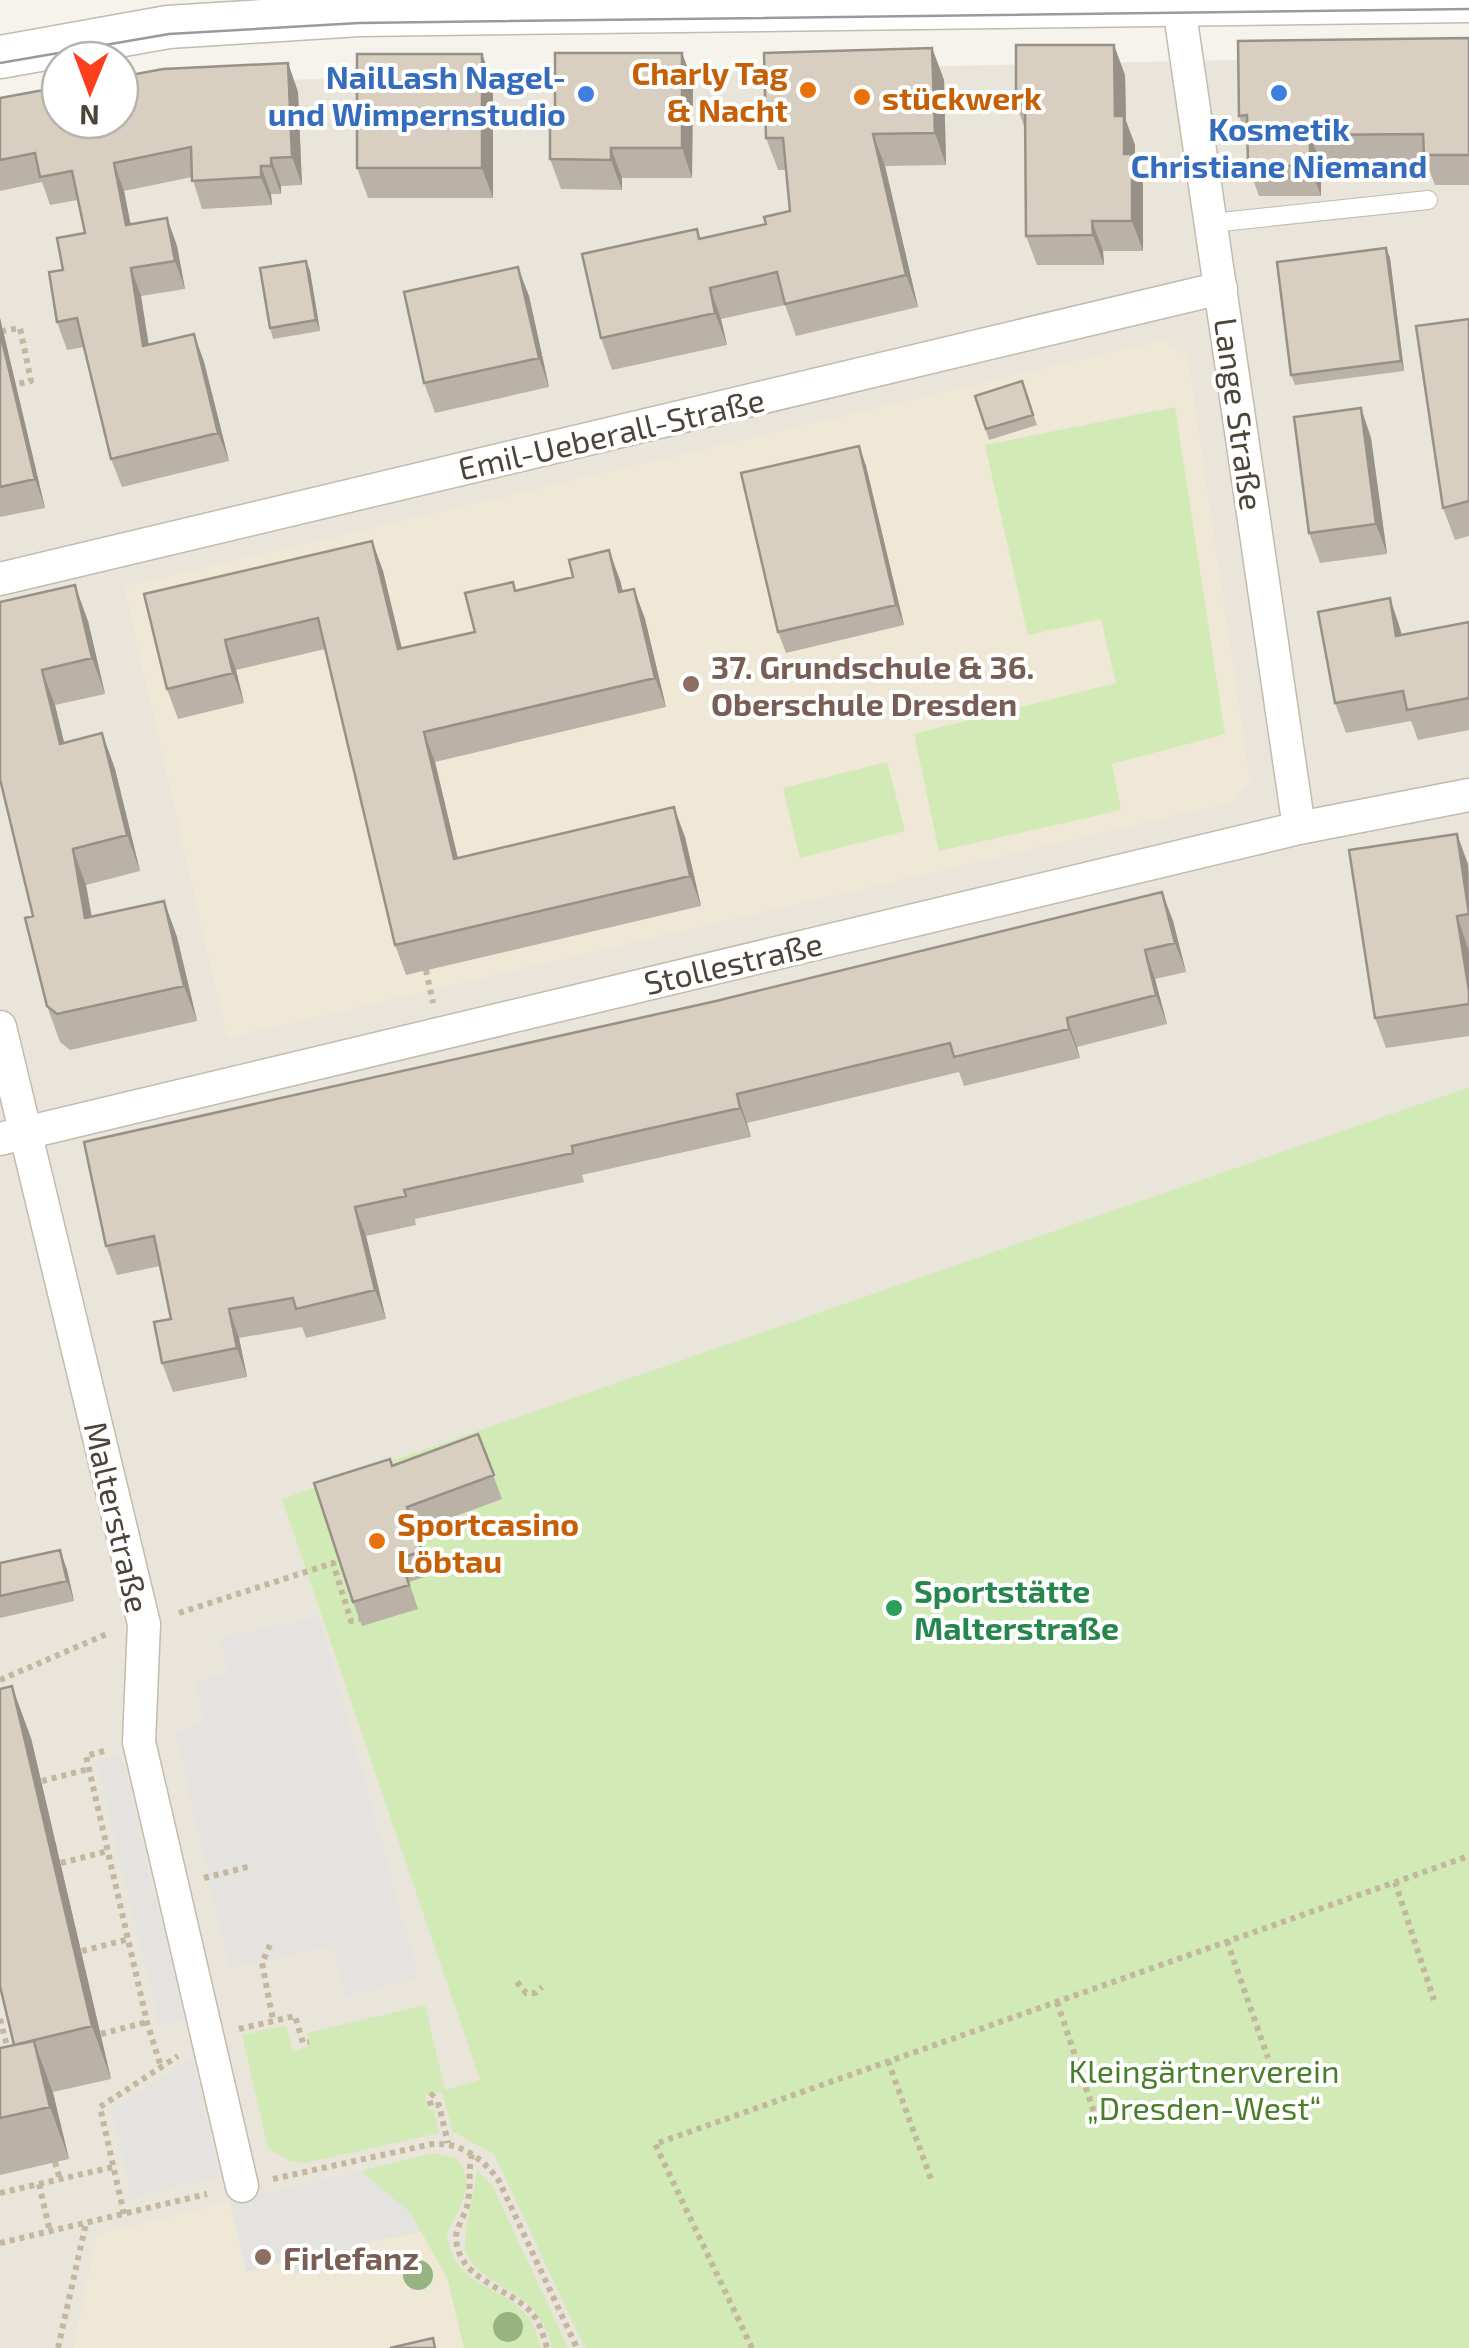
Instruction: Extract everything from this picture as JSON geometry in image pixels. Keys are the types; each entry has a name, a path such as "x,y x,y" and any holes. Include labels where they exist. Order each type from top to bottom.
{"street":[{"path":"0,57 168,27 359,16 1469,1"},
{"name":"Lange Straße","path":"1179,2 1299,828"},
{"name":"Emil-Ueberall-Straße","path":"0,579 1222,288"},
{"name":"Stollestraße","path":"13,1136 1299,828 1469,795"},
{"name":"Malterstraße","path":"0,1027 13,1136 144,1624 139,1742 242,2186"}],"lane":[{"path":"1212,223 1428,200"}],"path":[{"path":"0,388 31,381 20,328 3,331"},
{"path":"0,1680 112,1632 334,1563 351,1621 360,1619"},
{"path":"139,1742 86,1756 147,2022 161,2067"},
{"path":"42,1781 89,1769"},
{"path":"61,1863 108,1851"},
{"path":"752,2348 655,2144 1469,1856"},
{"path":"209,1876 250,1866"},
{"path":"1395,1882 1434,2000"},
{"path":"82,1951 128,1940"},
{"path":"1227,1941 1268,2058"},
{"path":"270,1944 262,1963 273,2020"},
{"path":"517,1982 526,1993 535,1993 542,1986"},
{"path":"1057,2002 1097,2121"},
{"path":"0,2019 12,2064"},
{"path":"101,2034 147,2022"},
{"path":"888,2061 931,2179"},
{"path":"434,2093 431,2106 439,2104 448,2143"},
{"path":"0,2244 242,2186 448,2143 487,2164 499,2181 577,2348"},
{"path":"472,2154 467,2208 456,2232 460,2251 471,2270 486,2284 512,2296 534,2314 547,2348"},
{"path":"56,2162 60,2179"},
{"path":"0,2193 113,2167"},
{"path":"39,2184 50,2232"},
{"path":"58,2348 86,2223"}],"shaded area":[{"path":"1469,55 1469,1087 1429,1101 604,2348 0,2348 0,120 40,120 40,140 140,140 140,108 184,82"},
{"name":"37. Grundschule & 36. Oberschule Dresden","path":"1163,340 1188,358 1250,781 1233,802 227,1038 124,587"},
{"path":"319,1616 419,1978 344,1997 334,1945 229,1969 175,1732 204,1723 195,1682 228,1673 219,1638"},
{"path":"120,1754 185,2020 159,2025 96,1761"},
{"path":"192,2058 220,2177 132,2197 111,2110"},
{"name":"Firlefanz","path":"361,2171 411,2213 448,2280 464,2348 73,2348 97,2234"},
{"path":"361,2171 411,2213 420,2231 350,2247 352,2261 296,2274 291,2260 246,2272 230,2202"}],"green space":[{"path":"1175,407 1225,734 1112,764 1121,810 939,851 914,734 1116,683 1101,619 1028,635 985,445"},
{"path":"887,762 905,831 800,858 783,788"},
{"name":"Kleingärtnerverein „Dresden-West“","path":"1469,1087 1469,2348 585,2348 494,2154 453,2132 442,2092 425,2096 428,2110 434,2110 439,2133 305,2163 290,2161 268,2148 242,2035 286,2025 293,2051 310,2046 307,2033 425,2005 445,2090 480,2080 282,1499"},
{"path":"432,2153 457,2158 466,2179 464,2198 447,2234 459,2266 519,2307 535,2329 541,2348 464,2348 448,2280 421,2231 387,2239 379,2204 345,2175"},
{"path":"477,2170 492,2185 568,2348 552,2348 534,2311 471,2262 465,2243"}],"building":[{"path":"1469,38 1469,155 1424,155 1423,134 1310,135 1310,166 1248,166 1247,115 1239,116 1238,41"},
{"path":"1016,45 1114,45 1115,116 1124,116 1124,154 1132,154 1132,221 1092,221 1093,235 1026,236 1025,104 1016,104"},
{"path":"932,48 935,133 873,134 906,275 785,304 777,272 710,288 715,313 601,338 582,254 697,229 699,239 766,224 764,217 790,211 783,138 766,138 764,53"},
{"path":"555,53 682,53 682,148 611,148 611,160 550,159 550,119 555,119"},
{"path":"357,54 482,54 482,168 357,168"},
{"path":"288,63 292,157 271,158 271,166 261,166 261,177 192,181 191,147 114,163 126,225 167,218 175,261 131,268 143,346 194,334 218,433 111,459 77,318 57,322 49,272 63,270 57,238 85,233 72,171 40,177 35,153 0,160 0,98 40,91 40,140 140,140 140,73"},
{"path":"1386,248 1401,361 1291,375 1277,262"},
{"path":"306,261 316,320 270,328 260,268"},
{"path":"518,267 539,358 424,383 404,292"},
{"path":"1469,319 1469,501 1443,508 1416,326"},
{"path":"0,332 35,479 0,487"},
{"path":"1022,381 1033,415 986,429 975,396"},
{"path":"1361,408 1376,524 1309,533 1294,417"},
{"path":"859,446 896,605 778,632 741,473"},
{"path":"372,541 398,649 475,632 465,593 513,582 515,591 573,577 569,560 609,550 619,592 634,589 655,678 424,732 454,859 674,807 690,876 395,945 318,618 225,640 233,673 167,689 144,594"},
{"path":"75,585 92,658 42,670 60,744 102,733 127,835 73,849 85,918 164,901 184,986 57,1014 47,1006 25,918 33,916 0,779 0,602"},
{"path":"1390,598 1396,636 1469,622 1469,698 1407,710 1403,691 1335,703 1318,612"},
{"path":"1457,834 1469,914 1457,916 1469,1004 1375,1018 1349,850"},
{"path":"1162,892 1175,943 1145,950 1156,995 1067,1018 1069,1029 954,1057 950,1043 737,1094 740,1108 572,1146 573,1153 404,1190 406,1196 355,1207 375,1290 296,1309 293,1298 229,1309 237,1348 162,1363 154,1322 171,1319 154,1236 106,1246 84,1142 716,1001"},
{"path":"478,1434 494,1475 407,1507 422,1551 401,1558 409,1585 353,1602 314,1483 390,1459 392,1466"},
{"path":"60,1550 67,1581 0,1596 0,1563"},
{"path":"12,1686 92,2026 14,2045 0,1986 0,1689"},
{"path":"34,2041 50,2107 0,2118 0,2048"},
{"path":"433,2338 435,2348 390,2348"}],"tram line":[{"path":"0,63 169,34 359,23 1469,9"}],"place":[{"name":"Charly Tag & Nacht","path":"808,90"},
{"name":"Kosmetik Christiane Niemand","path":"1279,93"},
{"name":"NailLash Nagel- und Wimpernstudio","path":"586,94"},
{"name":"stückwerk","path":"862,97"},
{"name":"37. Grundschule & 36. Oberschule Dresden","path":"691,684"},
{"name":"Sportcasino Löbtau","path":"377,1541"},
{"name":"Sportstätte Malterstraße","path":"894,1608"},
{"name":"Firlefanz","path":"263,2257"}]}
